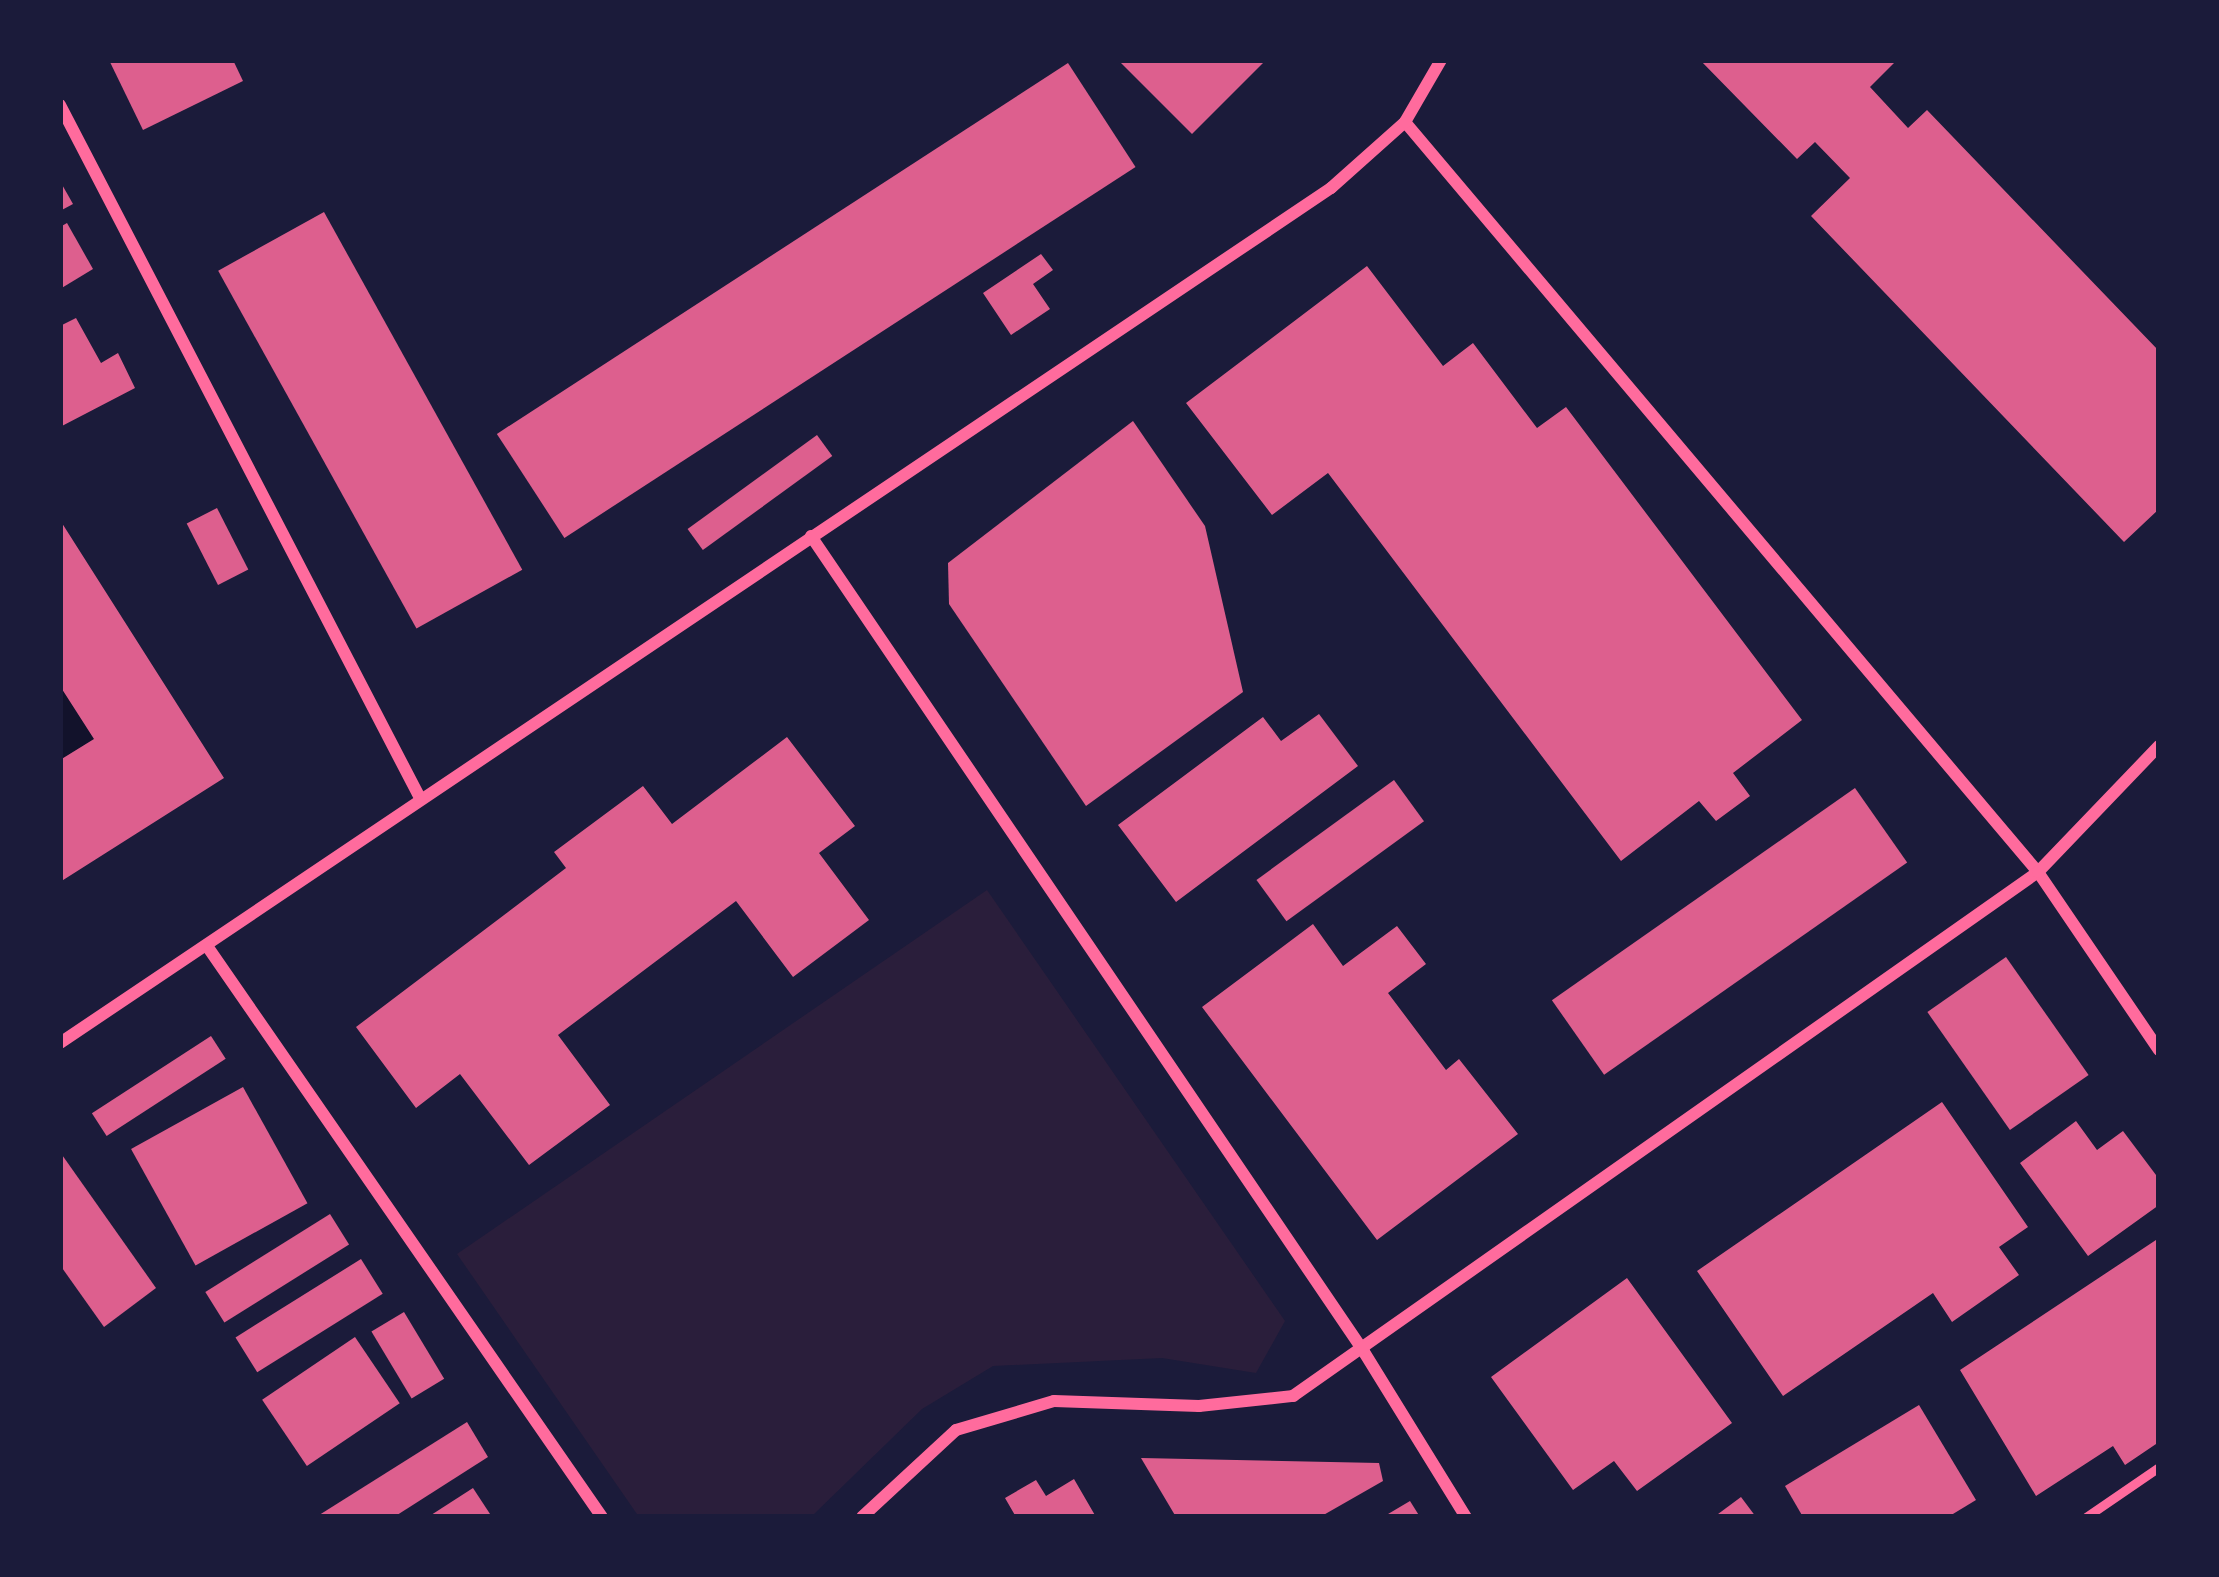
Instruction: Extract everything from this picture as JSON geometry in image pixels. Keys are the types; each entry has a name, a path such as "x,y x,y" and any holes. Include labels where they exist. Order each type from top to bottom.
{"street":[{"path":"60,1043 1331,188 1405,122 1441,60"},
{"path":"60,104 420,799"},
{"path":"1405,122 2038,872 2159,1050"},
{"path":"811,536 1364,1352 1466,1517"},
{"path":"862,1517 956,1430 1054,1401 1199,1406 1293,1396 1364,1352 2038,872 2159,746"},
{"path":"207,946 602,1517"}],"lane":[{"path":"2086,1517 2159,1467"}],"shaded area":[{"path":"60,686 94,739 60,760"},
{"path":"987,890 1285,1321 1256,1373 1162,1358 993,1366 922,1409 811,1517 639,1517 457,1254"}],"building":[{"path":"109,60 233,60 243,81 143,130"},
{"path":"1118,60 1266,60 1192,134"},
{"path":"1700,60 1897,60 1870,87 1908,128 1927,110 2159,351 2159,509 2124,542 1811,216 1850,178 1815,142 1797,159"},
{"path":"1068,63 1136,167 564,538 497,434"},
{"path":"60,181 73,204 60,211"},
{"path":"324,212 522,570 416,628 218,271"},
{"path":"67,223 93,269 60,289 60,227"},
{"path":"1041,254 1053,270 1033,284 1050,309 1011,335 983,293"},
{"path":"1367,266 1443,366 1473,343 1537,428 1566,407 1802,720 1733,773 1750,796 1716,821 1699,801 1621,861 1328,473 1272,515 1186,403"},
{"path":"76,318 101,363 118,353 135,388 60,427 60,326"},
{"path":"1133,421 1205,526 1243,692 1086,806 949,604 948,563"},
{"path":"817,435 832,456 703,550 688,529"},
{"path":"217,508 248,569 218,585 187,523"},
{"path":"60,520 224,778 60,882 60,760 94,739 60,686"},
{"path":"1319,714 1358,766 1176,902 1118,825 1263,717 1281,741"},
{"path":"787,737 855,826 819,853 869,920 793,977 736,901 558,1035 610,1105 529,1165 460,1074 416,1108 356,1027 566,868 554,852 643,786 672,824"},
{"path":"1394,780 1424,821 1286,921 1256,880"},
{"path":"1855,788 1907,863 1604,1075 1552,1000"},
{"path":"1313,924 1343,966 1397,926 1426,964 1388,993 1446,1070 1459,1059 1518,1134 1377,1240 1202,1007"},
{"path":"2006,957 2089,1075 2010,1130 1927,1012"},
{"path":"211,1036 226,1059 107,1136 92,1113"},
{"path":"243,1087 307,1203 196,1265 131,1149"},
{"path":"1942,1102 2028,1227 1999,1247 2019,1275 1952,1322 1933,1293 1783,1396 1697,1271"},
{"path":"2076,1121 2097,1150 2123,1131 2159,1179 2159,1205 2088,1256 2020,1163"},
{"path":"60,1152 156,1288 104,1327 60,1265"},
{"path":"330,1214 349,1245 224,1322 205,1292"},
{"path":"2159,1238 2159,1442 2125,1465 2113,1446 2036,1496 1960,1370"},
{"path":"361,1259 383,1294 257,1372 235,1337"},
{"path":"1627,1278 1732,1423 1637,1491 1614,1461 1573,1490 1491,1377"},
{"path":"404,1312 444,1379 412,1398 371,1332"},
{"path":"355,1337 400,1403 307,1466 262,1400"},
{"path":"1919,1405 1976,1500 1948,1517 1803,1517 1785,1486"},
{"path":"467,1422 488,1457 394,1517 316,1517"},
{"path":"1141,1458 1379,1463 1383,1481 1320,1517 1176,1517"},
{"path":"1074,1479 1096,1517 1016,1517 1005,1498 1036,1480 1046,1496"},
{"path":"473,1488 492,1517 428,1517"},
{"path":"1741,1497 1756,1517 1714,1517"},
{"path":"1410,1501 1420,1517 1383,1517"}]}
